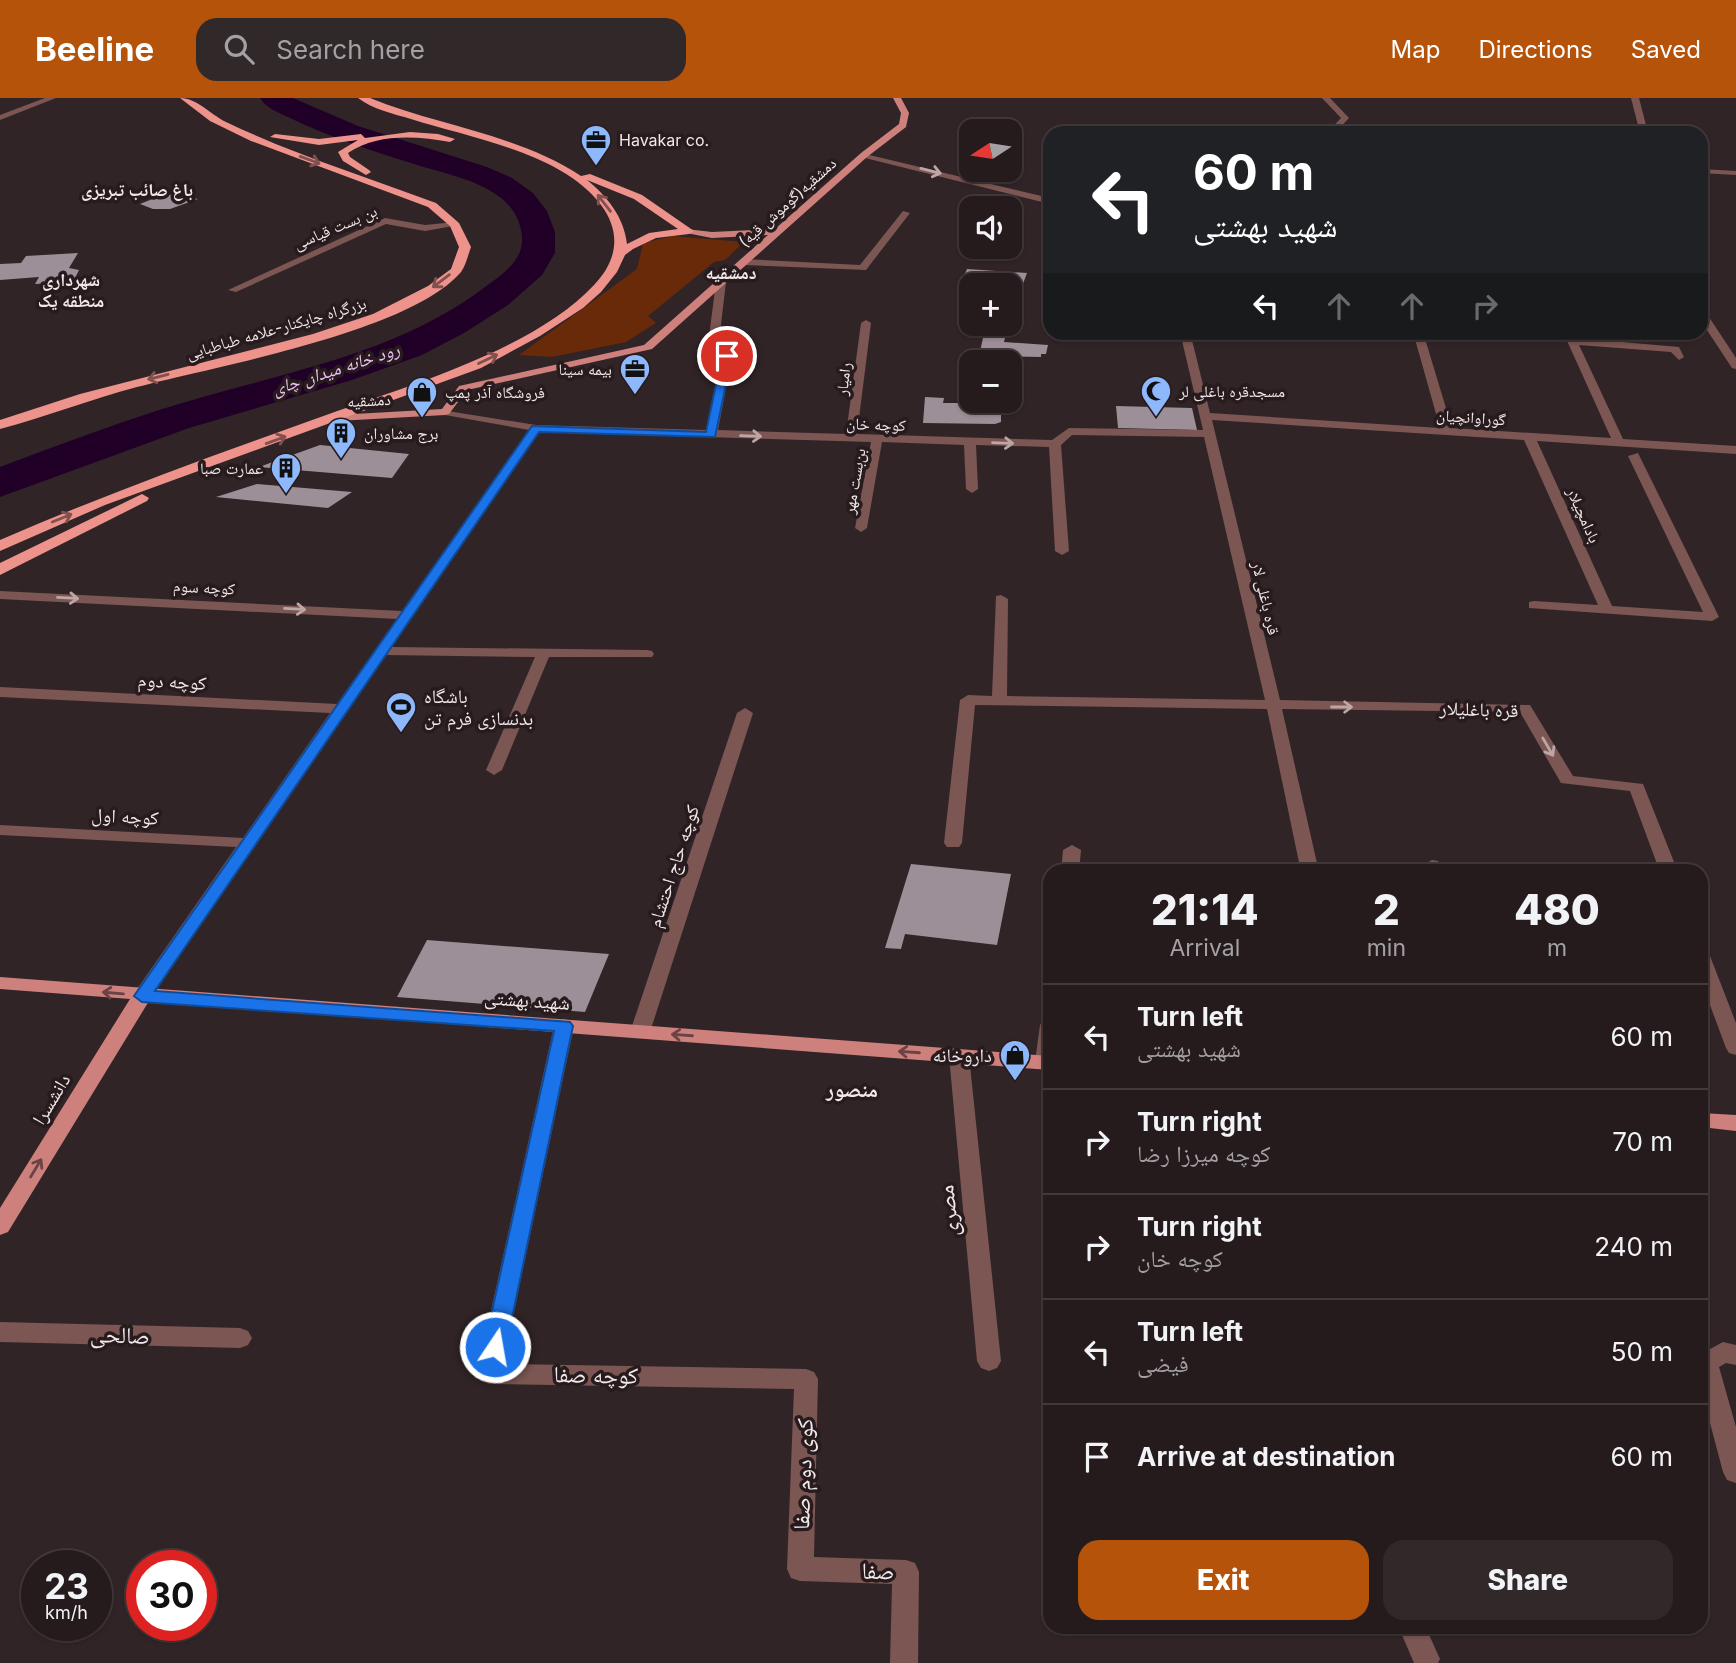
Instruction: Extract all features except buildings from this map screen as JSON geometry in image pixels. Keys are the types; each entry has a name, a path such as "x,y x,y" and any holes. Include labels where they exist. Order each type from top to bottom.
{"highway":[{"path":"184,98 213,119 254,139 432,205 455,225"},
{"path":"213,119 286,140 345,141 384,129 383,120 358,100"},
{"path":"358,100 546,161 638,197 689,231"},
{"path":"397,192 346,159 343,152 351,145 388,136 437,136 546,161 583,180 602,198 617,222 621,253"},
{"name":"بزرگراه چایکنار-علامه طباطبایی","path":"1,424 68,400 294,343 380,315 428,291 458,268 465,247 455,225"},
{"path":"0,546 100,502 337,418 476,365 532,337 568,313 607,278 621,253 637,239 658,233 689,231"},
{"path":"0,570 39,548 121,510 190,470"}],"main road":[{"name":"دمشقیه(گوموش قیه)","path":"445,412 463,388 648,346 864,155 903,125 905,113 897,98"},
{"path":"689,231 712,235 778,232"},
{"name":"دمشقیه","path":"337,418 445,412"},
{"name":"شهید بهشتى","path":"0,983 142,996 1043,1063"},
{"name":"دانشسرا","path":"0,1226 142,996"},
{"path":"1708,1121 1736,1124"}],"street":[{"path":"0,118 52,98"},
{"path":"1326,98 1345,118 1340,126"},
{"path":"1635,98 1642,126"},
{"path":"864,155 1043,199"},
{"path":"1708,171 1736,173"},
{"path":"743,262 863,268 906,213"},
{"name":"بن بست قیاسی","path":"233,290 385,221 425,228 455,225"},
{"path":"711,435 727,356 712,352 721,282"},
{"name":"رامیار","path":"851,439 866,323"},
{"path":"1708,324 1736,366"},
{"name":"قره باغلی لار","path":"1187,340 1274,706 1308,864"},
{"path":"1420,340 1447,431"},
{"path":"1571,340 1618,442"},
{"path":"1596,340 1675,349 1679,357"},
{"name":"کوچه خان","path":"445,412 536,428 877,440 1055,444 1069,431 1209,434"},
{"name":"گوراوانچیان","path":"1205,415 1736,450"},
{"path":"142,996 536,428"},
{"name":"بادامچیلار","path":"1529,437 1606,608"},
{"name":"بن‌بست مهر","path":"861,528 877,440"},
{"path":"970,442 972,489"},
{"path":"1055,444 1062,551"},
{"path":"1534,605 1712,617 1634,456"},
{"name":"کوچه سوم","path":"0,595 406,615"},
{"path":"999,701 1001,599"},
{"path":"382,651 647,654"},
{"path":"494,770 544,653"},
{"name":"کوچه دوم","path":"0,692 342,709"},
{"path":"953,843 968,700 1274,706"},
{"name":"قره باغلیلار","path":"1274,706 1525,708 1567,780 1637,787 1666,864"},
{"name":"کوچه حاج احتشام","path":"640,1032 745,713"},
{"name":"کوچه اول","path":"0,830 249,843"},
{"path":"1071,864 1072,850"},
{"path":"1708,974 1736,1048"},
{"name":"کوچه صفا","path":"564,1026 489,1374 806,1379"},
{"name":"مصری","path":"959,1056 989,1361"},
{"name":"صالحی","path":"0,1332 240,1338"},
{"path":"1708,1362 1723,1352 1736,1355"},
{"path":"1708,1370 1736,1472"},
{"name":"کوی دوم صفا","path":"800,1569 806,1379"},
{"name":"صفا","path":"800,1569 906,1572 904,1663"},
{"path":"1416,1634 1426,1659"}],"shaded area":[{"path":"673,236 744,242 725,260 714,262 648,316 656,323 626,342 552,357 519,355 637,269 643,243"}],"waterway":[{"name":"رود خانه میدان چای","path":"0,483 174,419 365,363 408,346 451,325 495,297 529,267 538,253 539,232 530,211 522,200 502,185 477,173 348,132 273,98"}],"place":[{"name":"Havakar co.","path":"596,167"},
{"name":"بیمه سینا","path":"635,396"},
{"name":"مسجدقره باغلی لر","path":"1156,418"},
{"name":"فروشگاه آذر پمپ","path":"422,419"},
{"name":"برج مشاوران","path":"341,460"},
{"name":"عمارت صبا","path":"286,495"},
{"name":"باشگاه بدنسازی فرم تن","path":"401,734"},
{"name":"داروخانه","path":"1015,1082"}],"district":[{"name":"باغ صائب تبریزی","path":"137,190"},
{"name":"دمشقیه","path":"731,273"},
{"name":"شهرداری منطقه یک","path":"71,290"},
{"name":"منصور","path":"852,1090"}],"route":[{"path":"495,1347 564,1026 142,996 536,428 711,435 727,356"}]}
